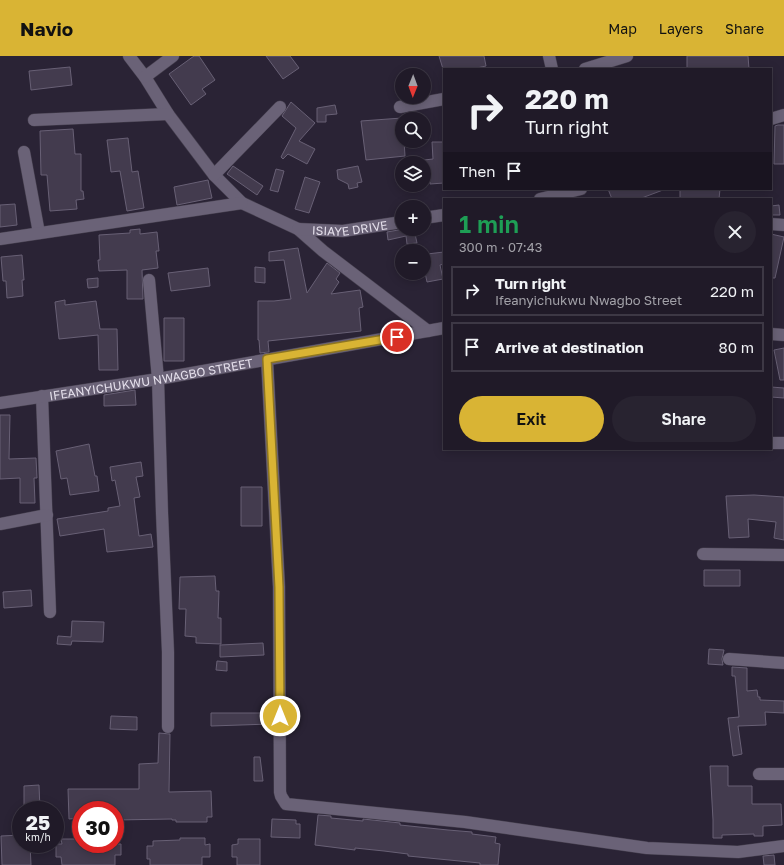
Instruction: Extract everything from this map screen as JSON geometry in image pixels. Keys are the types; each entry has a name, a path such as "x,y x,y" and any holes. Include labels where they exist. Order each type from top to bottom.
{"street":[{"path":"129,56 145,77 168,114 214,175 242,203 298,229 428,331"},
{"path":"145,77 173,56"},
{"path":"549,56 552,68"},
{"path":"588,68 627,56"},
{"path":"400,107 443,99"},
{"path":"214,175 280,107"},
{"path":"34,120 168,114"},
{"path":"772,118 784,115"},
{"path":"24,152 39,233"},
{"path":"545,198 576,192"},
{"path":"0,239 242,203"},
{"path":"431,217 443,215"},
{"name":"ISIAYE DRIVE","path":"298,229 343,231 395,223"},
{"path":"772,224 784,225"},
{"path":"149,280 158,379 168,652 168,727"},
{"name":"IFEANYICHUKWU NWAGBO STREET","path":"0,403 158,379 443,328"},
{"path":"772,334 784,335"},
{"path":"267,359 279,587 280,792 286,804 465,822 647,848 738,852 784,846"},
{"path":"42,396 50,612"},
{"path":"772,443 784,443"},
{"path":"0,524 46,515"},
{"path":"703,554 784,555"},
{"path":"729,659 784,663"},
{"path":"759,774 784,774"}],"building":[{"path":"194,56 199,56 215,80 202,89 206,94 191,105 169,74"},
{"path":"266,56 290,56 299,68 283,79"},
{"path":"439,56 484,56 486,66 477,68 443,69"},
{"path":"687,56 748,56 749,68 687,68"},
{"path":"70,67 72,85 31,90 29,71"},
{"path":"291,102 315,123 299,141 315,149 307,164 288,154 283,159 281,157 296,128 282,116"},
{"path":"335,105 337,114 326,115 326,122 317,122 317,108"},
{"path":"395,119 395,148 404,148 405,156 366,160 361,121"},
{"path":"784,125 784,164 774,164 775,126"},
{"path":"73,129 75,154 81,154 81,191 83,191 84,199 76,200 77,209 50,211 47,175 41,175 40,131"},
{"path":"128,138 132,172 138,171 144,208 127,211 120,171 111,172 107,140"},
{"path":"432,142 443,142 443,183 431,184 431,159 433,159"},
{"path":"233,166 263,186 257,195 227,174"},
{"path":"358,166 362,182 357,183 358,187 349,189 348,184 338,179 337,170"},
{"path":"276,169 284,171 278,192 270,190"},
{"path":"305,177 320,182 309,213 295,209"},
{"path":"208,180 212,198 177,205 174,187"},
{"path":"608,190 663,190 642,198 612,198"},
{"path":"680,190 720,190 719,198 680,198"},
{"path":"15,204 17,225 0,227 0,205"},
{"path":"779,205 780,215 772,215 772,206"},
{"path":"140,229 140,234 157,232 159,251 156,251 158,268 142,270 143,299 127,299 127,270 99,271 99,235 130,233 130,230"},
{"path":"395,231 395,236 406,236 388,240 387,232"},
{"path":"772,234 784,237 775,278 772,278"},
{"path":"406,236 415,236 417,243 407,244"},
{"path":"298,248 307,293 327,263 340,273 336,279 339,282 331,294 360,290 363,307 359,308 361,331 268,341 269,352 260,353 258,340 258,301 291,299 284,260 269,261 269,252"},
{"path":"443,252 443,264 440,265 443,279 427,282 427,280 431,280 431,254"},
{"path":"22,255 24,280 22,280 23,296 7,298 6,281 3,281 1,257"},
{"path":"255,267 265,268 265,283 255,282"},
{"path":"208,268 210,286 171,291 168,273"},
{"path":"98,278 98,287 88,288 87,279"},
{"path":"65,300 65,305 96,301 100,329 117,329 118,370 99,370 98,335 59,339 55,302"},
{"path":"164,318 184,318 184,361 164,361"},
{"path":"784,348 784,380 780,380 774,350"},
{"path":"772,387 784,388 784,398 772,397"},
{"path":"135,390 136,405 104,406 104,395"},
{"path":"0,415 10,415 9,459 36,458 37,478 34,478 35,503 20,503 20,478 0,479"},
{"path":"89,444 99,491 70,495 67,478 61,479 56,451"},
{"path":"141,462 143,476 136,477 140,497 134,498 139,536 151,534 153,547 107,552 104,529 60,536 57,519 108,511 108,508 120,506 115,480 112,481 110,467"},
{"path":"241,487 262,487 262,526 241,526"},
{"path":"754,495 784,497 784,540 774,538 776,522 748,519 749,537 729,538 726,496"},
{"path":"704,570 740,570 740,586 704,586"},
{"path":"215,576 216,591 219,591 218,618 221,618 221,644 196,643 196,637 185,636 186,609 179,609 180,577"},
{"path":"31,590 32,606 4,608 3,592"},
{"path":"72,621 104,622 103,642 72,641 71,645 57,644 58,636 71,637"},
{"path":"263,643 264,655 220,657 220,645"},
{"path":"709,649 724,650 722,659 723,665 708,664"},
{"path":"217,661 227,662 227,671 216,670"},
{"path":"732,667 747,668 747,691 757,690 760,700 784,701 784,713 765,712 766,725 738,726 742,754 733,756 728,718 739,717 735,676 732,676"},
{"path":"211,713 270,713 271,724 211,726"},
{"path":"111,716 137,717 137,730 110,729"},
{"path":"159,733 170,734 169,792 211,791 212,817 207,817 207,822 176,822 176,820 172,819 124,820 124,801 72,801 72,819 69,819 68,789 139,789 139,764 158,763"},
{"path":"254,757 260,757 263,781 254,781"},
{"path":"710,766 728,766 728,786 752,786 752,804 781,804 782,825 763,826 763,836 754,836 754,834 722,835 722,838 713,838"},
{"path":"39,785 40,801 24,801 24,786"},
{"path":"318,815 331,816 331,818 363,821 363,819 400,823 400,825 472,832 472,834 496,837 495,843 500,844 498,865 480,865 480,863 408,856 408,854 384,851 355,848 355,850 315,845"},
{"path":"272,819 296,820 296,824 300,824 300,838 271,837"},
{"path":"12,835 12,853 30,853 31,865 2,865 1,836"},
{"path":"180,838 205,838 205,845 210,844 210,857 202,857 202,865 150,865 150,859 147,859 147,846 153,846 153,841 180,840"},
{"path":"64,839 72,839 72,853 121,853 121,855 115,855 115,865 62,865 61,857 56,857 56,853 64,853"},
{"path":"238,839 260,839 260,865 237,865 237,857 232,857 232,845 238,844"},
{"path":"774,855 775,865 764,865 763,856"}],"route":[{"path":"280,716 279,587 267,359 397,337"}]}
